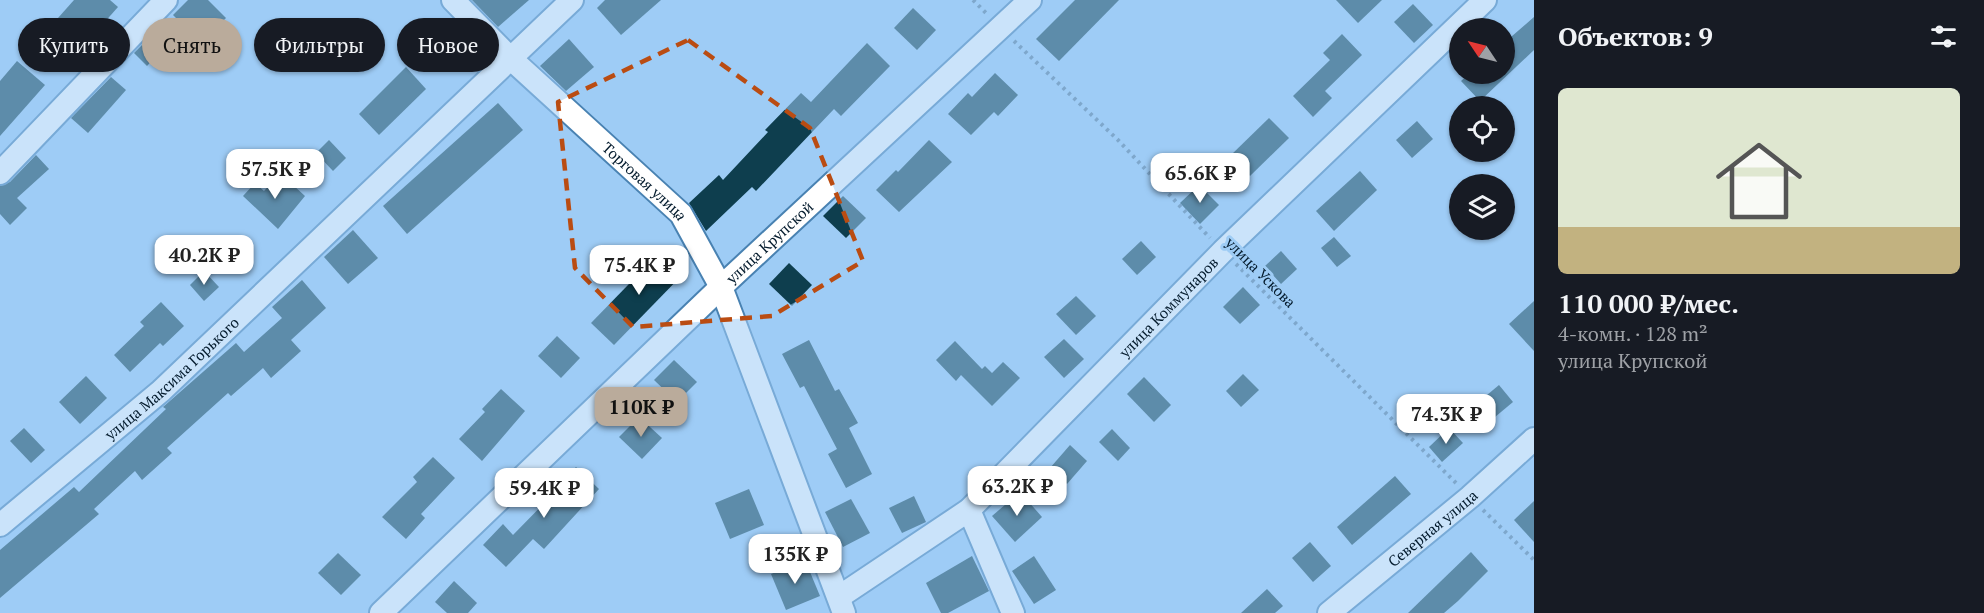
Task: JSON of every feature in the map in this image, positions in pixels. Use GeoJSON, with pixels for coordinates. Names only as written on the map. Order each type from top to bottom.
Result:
{"type":"FeatureCollection","features":[{"type":"Feature","properties":{"kind":"street"},"geometry":{"type":"LineString","coordinates":[[0,173],[166,0]]}},
{"type":"Feature","properties":{"kind":"street","name":"Торговая улица"},"geometry":{"type":"LineString","coordinates":[[453,0],[510,58],[681,214],[721,287],[841,605]]}},
{"type":"Feature","properties":{"kind":"street","name":"улица Максима Горького"},"geometry":{"type":"LineString","coordinates":[[0,525],[161,391],[572,0]]}},
{"type":"Feature","properties":{"kind":"street","name":"улица Крупской"},"geometry":{"type":"LineString","coordinates":[[381,613],[721,287],[1030,0]]}},
{"type":"Feature","properties":{"kind":"street","name":"улица Коммунаров"},"geometry":{"type":"LineString","coordinates":[[841,605],[969,510],[1223,251],[1485,0]]}},
{"type":"Feature","properties":{"kind":"street","name":"Северная улица"},"geometry":{"type":"LineString","coordinates":[[1329,613],[1470,497],[1534,439]]}},
{"type":"Feature","properties":{"kind":"street"},"geometry":{"type":"LineString","coordinates":[[969,510],[1013,613]]}},
{"type":"Feature","properties":{"kind":"path","name":"улица Ускова"},"geometry":{"type":"LineString","coordinates":[[973,0],[1118,140],[1223,251],[1534,560]]}},
{"type":"Feature","properties":{"kind":"highlighted area"},"geometry":{"type":"Polygon","coordinates":[[[688,40],[810,128],[863,261],[772,316],[633,327],[575,268],[558,102],[688,40]]]}},
{"type":"Feature","properties":{"kind":"building"},"geometry":{"type":"Polygon","coordinates":[[[74,0],[110,0],[118,7],[108,18],[58,18],[74,0]]]}},
{"type":"Feature","properties":{"kind":"building"},"geometry":{"type":"Polygon","coordinates":[[[188,0],[208,0],[226,18],[176,18],[173,15],[188,0]]]}},
{"type":"Feature","properties":{"kind":"building"},"geometry":{"type":"Polygon","coordinates":[[[472,0],[529,0],[499,26],[499,18],[489,18],[472,0]]]}},
{"type":"Feature","properties":{"kind":"building"},"geometry":{"type":"Polygon","coordinates":[[[605,0],[661,0],[621,35],[597,8],[605,0]]]}},
{"type":"Feature","properties":{"kind":"building"},"geometry":{"type":"Polygon","coordinates":[[[1075,0],[1119,0],[1059,61],[1036,39],[1075,0]]]}},
{"type":"Feature","properties":{"kind":"building"},"geometry":{"type":"Polygon","coordinates":[[[1336,0],[1382,0],[1358,23],[1336,0]]]}},
{"type":"Feature","properties":{"kind":"building"},"geometry":{"type":"Polygon","coordinates":[[[1413,4],[1433,25],[1414,43],[1394,22],[1413,4]]]}},
{"type":"Feature","properties":{"kind":"building"},"geometry":{"type":"Polygon","coordinates":[[[913,8],[936,30],[917,50],[894,28],[913,8]]]}},
{"type":"Feature","properties":{"kind":"building"},"geometry":{"type":"Polygon","coordinates":[[[1534,17],[1534,50],[1515,68],[1515,33],[1534,17]]]}},
{"type":"Feature","properties":{"kind":"building"},"geometry":{"type":"Polygon","coordinates":[[[1342,34],[1362,55],[1325,91],[1332,98],[1313,117],[1293,96],[1330,60],[1323,53],[1342,34]]]}},
{"type":"Feature","properties":{"kind":"building"},"geometry":{"type":"Polygon","coordinates":[[[569,39],[594,67],[566,91],[540,66],[569,39]]]}},
{"type":"Feature","properties":{"kind":"building"},"geometry":{"type":"Polygon","coordinates":[[[867,43],[890,66],[841,116],[834,109],[756,191],[752,187],[706,231],[689,203],[719,175],[723,180],[768,132],[765,130],[801,93],[811,102],[867,43]]]}},
{"type":"Feature","properties":{"kind":"building"},"geometry":{"type":"Polygon","coordinates":[[[142,45],[142,61],[134,53],[142,45]]]}},
{"type":"Feature","properties":{"kind":"building"},"geometry":{"type":"Polygon","coordinates":[[[17,61],[18,72],[30,72],[45,85],[0,136],[0,81],[17,61]]]}},
{"type":"Feature","properties":{"kind":"building"},"geometry":{"type":"Polygon","coordinates":[[[401,72],[411,72],[426,89],[379,135],[359,114],[401,72]]]}},
{"type":"Feature","properties":{"kind":"building"},"geometry":{"type":"Polygon","coordinates":[[[995,73],[1018,95],[998,116],[994,112],[971,135],[948,114],[968,93],[972,97],[995,73]]]}},
{"type":"Feature","properties":{"kind":"building"},"geometry":{"type":"Polygon","coordinates":[[[111,77],[126,90],[88,133],[71,118],[111,77]]]}},
{"type":"Feature","properties":{"kind":"building"},"geometry":{"type":"Polygon","coordinates":[[[1464,84],[1498,84],[1485,96],[1475,96],[1464,84]]]}},
{"type":"Feature","properties":{"kind":"building"},"geometry":{"type":"Polygon","coordinates":[[[498,103],[523,130],[407,234],[383,206],[498,103]]]}},
{"type":"Feature","properties":{"kind":"building"},"geometry":{"type":"Polygon","coordinates":[[[1269,118],[1289,138],[1250,176],[1230,156],[1269,118]]]}},
{"type":"Feature","properties":{"kind":"building"},"geometry":{"type":"Polygon","coordinates":[[[1417,121],[1433,139],[1412,158],[1396,140],[1417,121]]]}},
{"type":"Feature","properties":{"kind":"building"},"geometry":{"type":"Polygon","coordinates":[[[329,140],[346,158],[333,171],[316,153],[329,140]]]}},
{"type":"Feature","properties":{"kind":"building"},"geometry":{"type":"Polygon","coordinates":[[[929,140],[952,162],[899,212],[876,190],[896,170],[898,172],[929,140]]]}},
{"type":"Feature","properties":{"kind":"building"},"geometry":{"type":"Polygon","coordinates":[[[36,155],[49,169],[17,198],[27,208],[10,225],[0,214],[0,186],[10,182],[36,155]]]}},
{"type":"Feature","properties":{"kind":"building"},"geometry":{"type":"Polygon","coordinates":[[[1360,171],[1377,190],[1334,231],[1316,211],[1360,171]]]}},
{"type":"Feature","properties":{"kind":"building"},"geometry":{"type":"Polygon","coordinates":[[[280,173],[305,196],[278,229],[243,196],[255,183],[264,191],[280,173]]]}},
{"type":"Feature","properties":{"kind":"building"},"geometry":{"type":"Polygon","coordinates":[[[1199,185],[1219,205],[1200,224],[1180,203],[1199,185]]]}},
{"type":"Feature","properties":{"kind":"building"},"geometry":{"type":"Polygon","coordinates":[[[843,196],[866,218],[846,238],[823,216],[843,196]]]}},
{"type":"Feature","properties":{"kind":"building"},"geometry":{"type":"Polygon","coordinates":[[[353,230],[378,258],[348,284],[324,257],[353,230]]]}},
{"type":"Feature","properties":{"kind":"building"},"geometry":{"type":"Polygon","coordinates":[[[1334,237],[1351,256],[1337,267],[1321,248],[1334,237]]]}},
{"type":"Feature","properties":{"kind":"building"},"geometry":{"type":"Polygon","coordinates":[[[1141,241],[1156,257],[1137,275],[1122,259],[1141,241]]]}},
{"type":"Feature","properties":{"kind":"building"},"geometry":{"type":"Polygon","coordinates":[[[664,248],[687,270],[614,345],[591,323],[664,248]]]}},
{"type":"Feature","properties":{"kind":"building"},"geometry":{"type":"Polygon","coordinates":[[[1281,251],[1297,269],[1281,284],[1265,266],[1281,251]]]}},
{"type":"Feature","properties":{"kind":"building"},"geometry":{"type":"Polygon","coordinates":[[[789,263],[812,285],[792,306],[769,284],[789,263]]]}},
{"type":"Feature","properties":{"kind":"building"},"geometry":{"type":"Polygon","coordinates":[[[204,271],[219,287],[204,301],[190,285],[204,271]]]}},
{"type":"Feature","properties":{"kind":"building"},"geometry":{"type":"Polygon","coordinates":[[[302,280],[326,308],[291,340],[301,351],[271,378],[263,368],[231,396],[228,393],[167,448],[172,453],[142,480],[135,471],[94,509],[99,514],[0,598],[0,550],[74,487],[79,492],[166,409],[163,407],[236,343],[244,352],[282,318],[272,307],[302,280]]]}},
{"type":"Feature","properties":{"kind":"building"},"geometry":{"type":"Polygon","coordinates":[[[1243,287],[1260,305],[1240,324],[1223,307],[1243,287]]]}},
{"type":"Feature","properties":{"kind":"building"},"geometry":{"type":"Polygon","coordinates":[[[1076,296],[1096,316],[1076,335],[1056,314],[1076,296]]]}},
{"type":"Feature","properties":{"kind":"building"},"geometry":{"type":"Polygon","coordinates":[[[1534,301],[1534,351],[1509,324],[1534,301]]]}},
{"type":"Feature","properties":{"kind":"building"},"geometry":{"type":"Polygon","coordinates":[[[161,302],[184,326],[163,346],[160,343],[130,372],[114,355],[144,326],[140,322],[161,302]]]}},
{"type":"Feature","properties":{"kind":"building"},"geometry":{"type":"Polygon","coordinates":[[[557,336],[580,358],[561,378],[538,356],[557,336]]]}},
{"type":"Feature","properties":{"kind":"building"},"geometry":{"type":"Polygon","coordinates":[[[1064,339],[1084,359],[1064,378],[1044,357],[1064,339]]]}},
{"type":"Feature","properties":{"kind":"building"},"geometry":{"type":"Polygon","coordinates":[[[809,340],[835,391],[839,389],[858,423],[849,428],[872,474],[846,488],[828,454],[837,449],[804,386],[800,388],[782,354],[809,340]]]}},
{"type":"Feature","properties":{"kind":"building"},"geometry":{"type":"Polygon","coordinates":[[[955,341],[982,369],[985,366],[992,373],[1003,362],[1020,378],[992,406],[961,375],[956,381],[936,360],[955,341]]]}},
{"type":"Feature","properties":{"kind":"building"},"geometry":{"type":"Polygon","coordinates":[[[674,360],[697,382],[677,402],[654,380],[674,360]]]}},
{"type":"Feature","properties":{"kind":"building"},"geometry":{"type":"Polygon","coordinates":[[[1243,374],[1259,390],[1241,407],[1226,391],[1243,374]]]}},
{"type":"Feature","properties":{"kind":"building"},"geometry":{"type":"Polygon","coordinates":[[[86,376],[107,398],[80,424],[59,402],[86,376]]]}},
{"type":"Feature","properties":{"kind":"building"},"geometry":{"type":"Polygon","coordinates":[[[1144,377],[1171,405],[1154,422],[1127,394],[1144,377]]]}},
{"type":"Feature","properties":{"kind":"building"},"geometry":{"type":"Polygon","coordinates":[[[1499,385],[1513,402],[1495,417],[1481,400],[1499,385]]]}},
{"type":"Feature","properties":{"kind":"building"},"geometry":{"type":"Polygon","coordinates":[[[501,389],[525,411],[482,461],[459,439],[485,412],[482,409],[501,389]]]}},
{"type":"Feature","properties":{"kind":"building"},"geometry":{"type":"Polygon","coordinates":[[[639,417],[662,438],[642,459],[619,437],[639,417]]]}},
{"type":"Feature","properties":{"kind":"building"},"geometry":{"type":"Polygon","coordinates":[[[24,428],[45,450],[31,463],[10,441],[24,428]]]}},
{"type":"Feature","properties":{"kind":"building"},"geometry":{"type":"Polygon","coordinates":[[[1449,428],[1463,443],[1442,462],[1429,447],[1449,428]]]}},
{"type":"Feature","properties":{"kind":"building"},"geometry":{"type":"Polygon","coordinates":[[[1112,429],[1130,448],[1118,461],[1099,442],[1112,429]]]}},
{"type":"Feature","properties":{"kind":"building"},"geometry":{"type":"Polygon","coordinates":[[[1070,445],[1087,461],[1067,484],[1050,468],[1070,445]]]}},
{"type":"Feature","properties":{"kind":"building"},"geometry":{"type":"Polygon","coordinates":[[[433,457],[455,478],[421,514],[425,518],[406,539],[382,517],[417,482],[413,477],[433,457]]]}},
{"type":"Feature","properties":{"kind":"building"},"geometry":{"type":"Polygon","coordinates":[[[576,467],[599,489],[544,549],[533,539],[506,567],[483,545],[503,524],[513,535],[576,467]]]}},
{"type":"Feature","properties":{"kind":"building"},"geometry":{"type":"Polygon","coordinates":[[[1395,476],[1411,494],[1352,545],[1337,527],[1395,476]]]}},
{"type":"Feature","properties":{"kind":"building"},"geometry":{"type":"Polygon","coordinates":[[[749,489],[764,525],[730,539],[715,503],[749,489]]]}},
{"type":"Feature","properties":{"kind":"building"},"geometry":{"type":"Polygon","coordinates":[[[1020,492],[1042,517],[1015,542],[992,516],[1020,492]]]}},
{"type":"Feature","properties":{"kind":"building"},"geometry":{"type":"Polygon","coordinates":[[[914,496],[926,522],[902,533],[889,508],[914,496]]]}},
{"type":"Feature","properties":{"kind":"building"},"geometry":{"type":"Polygon","coordinates":[[[851,499],[870,533],[843,547],[825,512],[851,499]]]}},
{"type":"Feature","properties":{"kind":"building"},"geometry":{"type":"Polygon","coordinates":[[[1534,501],[1534,542],[1514,520],[1534,501]]]}},
{"type":"Feature","properties":{"kind":"building"},"geometry":{"type":"Polygon","coordinates":[[[1310,542],[1331,566],[1313,582],[1292,558],[1310,542]]]}},
{"type":"Feature","properties":{"kind":"building"},"geometry":{"type":"Polygon","coordinates":[[[1471,552],[1488,571],[1458,601],[1444,613],[1408,613],[1471,552]]]}},
{"type":"Feature","properties":{"kind":"building"},"geometry":{"type":"Polygon","coordinates":[[[338,553],[361,575],[341,595],[318,573],[338,553]]]}},
{"type":"Feature","properties":{"kind":"building"},"geometry":{"type":"Polygon","coordinates":[[[972,556],[989,591],[948,613],[941,613],[926,583],[972,556]]]}},
{"type":"Feature","properties":{"kind":"building"},"geometry":{"type":"Polygon","coordinates":[[[1034,556],[1056,590],[1034,604],[1012,571],[1034,556]]]}},
{"type":"Feature","properties":{"kind":"building"},"geometry":{"type":"Polygon","coordinates":[[[805,560],[820,596],[786,610],[771,574],[805,560]]]}},
{"type":"Feature","properties":{"kind":"building"},"geometry":{"type":"Polygon","coordinates":[[[454,581],[477,603],[468,613],[447,613],[435,602],[454,581]]]}},
{"type":"Feature","properties":{"kind":"building"},"geometry":{"type":"Polygon","coordinates":[[[1267,589],[1283,606],[1275,613],[1241,613],[1267,589]]]}}]}
